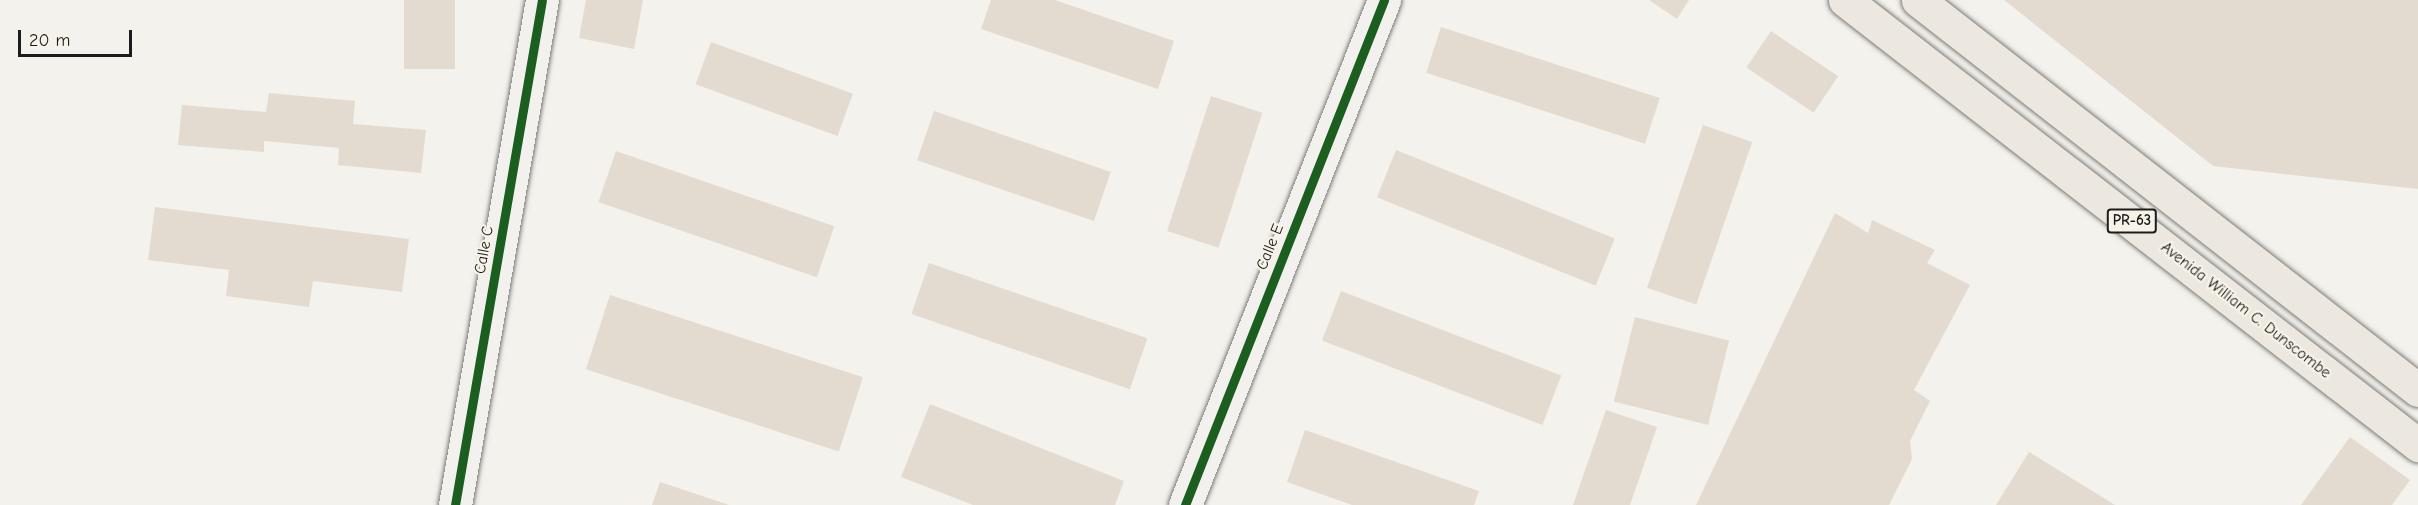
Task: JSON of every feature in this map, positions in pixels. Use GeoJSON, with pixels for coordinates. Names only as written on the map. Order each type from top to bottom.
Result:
{"type":"FeatureCollection","features":[{"type":"Feature","properties":{"kind":"main road","name":"Avenida William C. Dunscombe"},"geometry":{"type":"LineString","coordinates":[[1845,0],[2418,445]]}},
{"type":"Feature","properties":{"kind":"main road","name":"PR-63"},"geometry":{"type":"LineString","coordinates":[[1918,0],[2418,390]]}},
{"type":"Feature","properties":{"kind":"main road"},"geometry":{"type":"LineString","coordinates":[[2294,348],[2320,313]]}},
{"type":"Feature","properties":{"kind":"street","name":"Calle C"},"geometry":{"type":"LineString","coordinates":[[455,505],[542,0]]}},
{"type":"Feature","properties":{"kind":"street","name":"Calle E"},"geometry":{"type":"LineString","coordinates":[[1185,505],[1384,0]]}},
{"type":"Feature","properties":{"kind":"building"},"geometry":{"type":"Polygon","coordinates":[[[404,0],[455,0],[455,69],[404,69],[404,0]]]}},
{"type":"Feature","properties":{"kind":"building"},"geometry":{"type":"Polygon","coordinates":[[[586,0],[643,0],[634,49],[579,38],[586,0]]]}},
{"type":"Feature","properties":{"kind":"building"},"geometry":{"type":"Polygon","coordinates":[[[991,0],[1055,0],[1174,41],[1158,89],[981,29],[991,0]]]}},
{"type":"Feature","properties":{"kind":"building"},"geometry":{"type":"Polygon","coordinates":[[[1649,0],[1689,0],[1677,19],[1649,0]]]}},
{"type":"Feature","properties":{"kind":"building"},"geometry":{"type":"Polygon","coordinates":[[[2004,0],[2418,0],[2418,189],[2213,166],[2004,0]]]}},
{"type":"Feature","properties":{"kind":"building"},"geometry":{"type":"Polygon","coordinates":[[[1441,27],[1660,98],[1645,144],[1426,73],[1441,27]]]}},
{"type":"Feature","properties":{"kind":"building"},"geometry":{"type":"Polygon","coordinates":[[[1771,31],[1838,76],[1814,113],[1746,67],[1771,31]]]}},
{"type":"Feature","properties":{"kind":"building"},"geometry":{"type":"Polygon","coordinates":[[[711,42],[853,94],[838,136],[696,84],[711,42]]]}},
{"type":"Feature","properties":{"kind":"building"},"geometry":{"type":"Polygon","coordinates":[[[269,93],[355,101],[353,124],[426,130],[421,173],[338,165],[339,148],[264,141],[264,152],[178,145],[182,105],[266,112],[269,93]]]}},
{"type":"Feature","properties":{"kind":"building"},"geometry":{"type":"Polygon","coordinates":[[[1211,96],[1262,113],[1218,248],[1167,231],[1211,96]]]}},
{"type":"Feature","properties":{"kind":"building"},"geometry":{"type":"Polygon","coordinates":[[[934,111],[1111,172],[1094,221],[917,160],[934,111]]]}},
{"type":"Feature","properties":{"kind":"building"},"geometry":{"type":"Polygon","coordinates":[[[1703,125],[1752,142],[1696,305],[1647,288],[1703,125]]]}},
{"type":"Feature","properties":{"kind":"building"},"geometry":{"type":"Polygon","coordinates":[[[1396,150],[1615,238],[1596,286],[1377,197],[1396,150]]]}},
{"type":"Feature","properties":{"kind":"building"},"geometry":{"type":"Polygon","coordinates":[[[616,151],[834,226],[817,277],[598,202],[616,151]]]}},
{"type":"Feature","properties":{"kind":"building"},"geometry":{"type":"Polygon","coordinates":[[[155,207],[409,239],[402,292],[313,281],[309,307],[226,296],[229,270],[148,260],[155,207]]]}},
{"type":"Feature","properties":{"kind":"building"},"geometry":{"type":"Polygon","coordinates":[[[1835,213],[1868,233],[1872,220],[1935,250],[1927,263],[1970,285],[1914,390],[1930,401],[1910,441],[1912,459],[1889,505],[1696,505],[1835,213]]]}},
{"type":"Feature","properties":{"kind":"building"},"geometry":{"type":"Polygon","coordinates":[[[929,263],[1147,338],[1130,389],[911,314],[929,263]]]}},
{"type":"Feature","properties":{"kind":"building"},"geometry":{"type":"Polygon","coordinates":[[[1341,291],[1561,376],[1542,425],[1322,340],[1341,291]]]}},
{"type":"Feature","properties":{"kind":"building"},"geometry":{"type":"Polygon","coordinates":[[[610,295],[863,377],[839,451],[586,369],[610,295]]]}},
{"type":"Feature","properties":{"kind":"building"},"geometry":{"type":"Polygon","coordinates":[[[1635,317],[1729,340],[1708,425],[1614,401],[1635,317]]]}},
{"type":"Feature","properties":{"kind":"building"},"geometry":{"type":"Polygon","coordinates":[[[930,404],[1124,481],[1115,505],[973,505],[901,477],[930,404]]]}},
{"type":"Feature","properties":{"kind":"building"},"geometry":{"type":"Polygon","coordinates":[[[1606,410],[1657,427],[1630,505],[1573,505],[1606,410]]]}},
{"type":"Feature","properties":{"kind":"building"},"geometry":{"type":"Polygon","coordinates":[[[1305,430],[1479,491],[1474,505],[1352,505],[1287,482],[1305,430]]]}},
{"type":"Feature","properties":{"kind":"building"},"geometry":{"type":"Polygon","coordinates":[[[2350,437],[2410,480],[2392,505],[2301,505],[2350,437]]]}},
{"type":"Feature","properties":{"kind":"building"},"geometry":{"type":"Polygon","coordinates":[[[2029,452],[2115,505],[1996,505],[2029,452]]]}},
{"type":"Feature","properties":{"kind":"building"},"geometry":{"type":"Polygon","coordinates":[[[660,482],[729,505],[652,505],[660,482]]]}},
{"type":"Feature","properties":{"kind":"cycle path"},"geometry":{"type":"LineString","coordinates":[[455,505],[542,0]]}},
{"type":"Feature","properties":{"kind":"cycle path"},"geometry":{"type":"LineString","coordinates":[[1185,505],[1384,0]]}}]}
